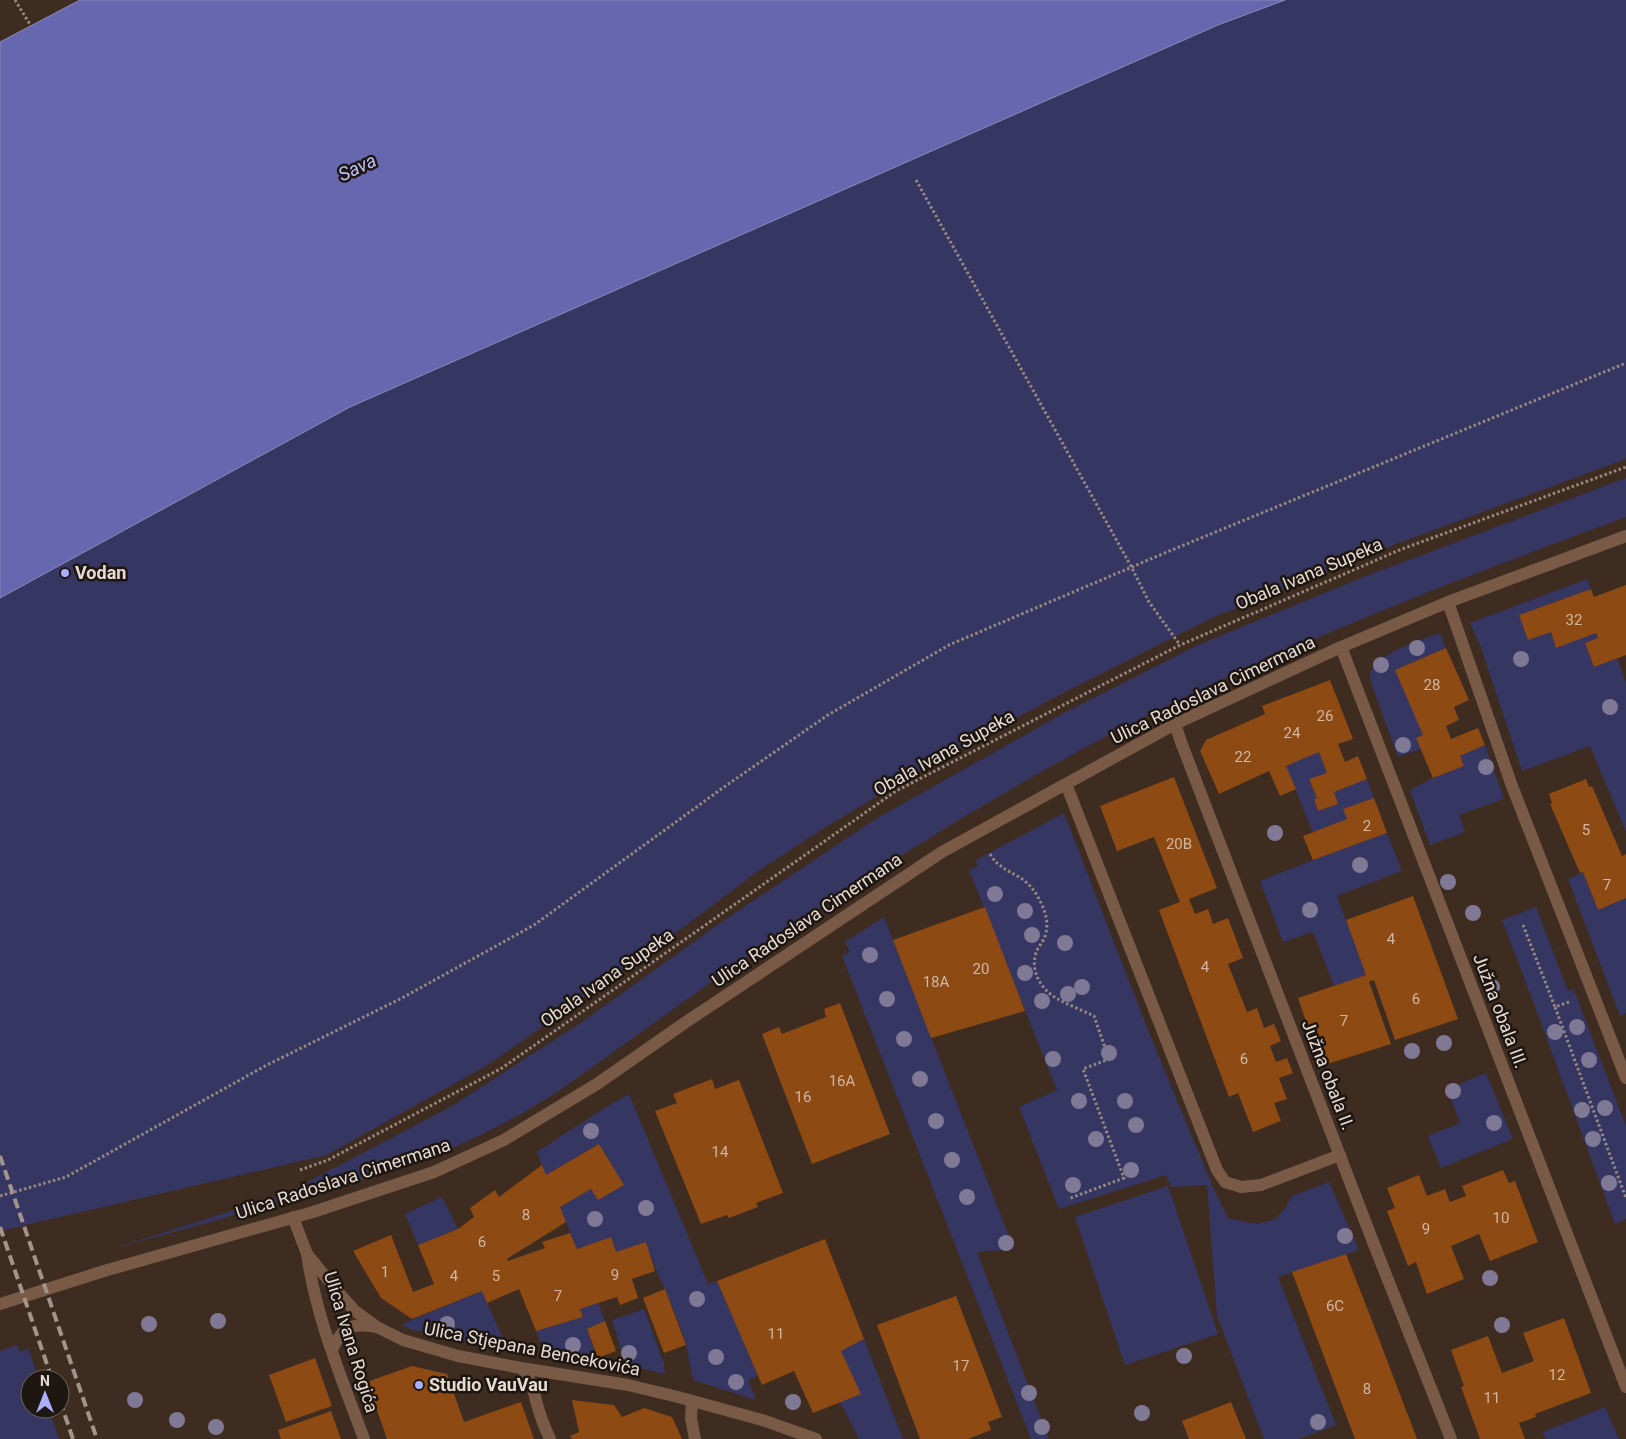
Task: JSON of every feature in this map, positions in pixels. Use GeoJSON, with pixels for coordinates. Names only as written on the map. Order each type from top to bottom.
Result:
{"type":"FeatureCollection","features":[{"type":"Feature","properties":{"kind":"street","name":"Ulica Radoslava Cimermana"},"geometry":{"type":"LineString","coordinates":[[0,1304],[113,1268],[293,1217],[434,1172],[504,1140],[597,1084],[686,1022],[942,852],[1175,724],[1341,647],[1448,602],[1626,536]]}},
{"type":"Feature","properties":{"kind":"street"},"geometry":{"type":"LineString","coordinates":[[1448,602],[1512,786],[1626,1078]]}},
{"type":"Feature","properties":{"kind":"street","name":"Južna obala III."},"geometry":{"type":"LineString","coordinates":[[1341,647],[1625,1384]]}},
{"type":"Feature","properties":{"kind":"street","name":"Južna obala II."},"geometry":{"type":"LineString","coordinates":[[1175,724],[1451,1439]]}},
{"type":"Feature","properties":{"kind":"street"},"geometry":{"type":"LineString","coordinates":[[1066,784],[1218,1170],[1225,1182],[1241,1187],[1261,1185],[1340,1155]]}},
{"type":"Feature","properties":{"kind":"street","name":"Ulica Stjepana Bencekovića"},"geometry":{"type":"LineString","coordinates":[[293,1217],[307,1254],[355,1311],[377,1327],[403,1340],[458,1356],[628,1385],[762,1420],[816,1439]]}},
{"type":"Feature","properties":{"kind":"street","name":"Ulica Ivana Rogića"},"geometry":{"type":"LineString","coordinates":[[307,1254],[314,1291],[332,1350],[364,1439]]}},
{"type":"Feature","properties":{"kind":"street"},"geometry":{"type":"LineString","coordinates":[[332,1350],[343,1331],[352,1326],[362,1324],[377,1327]]}},
{"type":"Feature","properties":{"kind":"street"},"geometry":{"type":"LineString","coordinates":[[521,1368],[532,1382],[539,1411],[550,1439]]}},
{"type":"Feature","properties":{"kind":"street"},"geometry":{"type":"LineString","coordinates":[[692,1401],[690,1418],[695,1439]]}},
{"type":"Feature","properties":{"kind":"path"},"geometry":{"type":"LineString","coordinates":[[14,0],[31,26]]}},
{"type":"Feature","properties":{"kind":"path"},"geometry":{"type":"LineString","coordinates":[[916,180],[1132,568],[1149,602],[1180,645]]}},
{"type":"Feature","properties":{"kind":"path"},"geometry":{"type":"LineString","coordinates":[[0,1196],[66,1177],[265,1066],[402,998],[534,925],[828,715],[949,645],[1626,363]]}},
{"type":"Feature","properties":{"kind":"path","name":"Obala Ivana Supeka"},"geometry":{"type":"LineString","coordinates":[[300,1170],[328,1160],[502,1068],[896,791],[1180,645],[1402,549],[1626,467]]}},
{"type":"Feature","properties":{"kind":"path"},"geometry":{"type":"LineString","coordinates":[[987,849],[1001,868],[1028,884],[1035,892],[1046,915],[1045,936],[1036,952],[1034,962],[1034,970],[1038,978],[1044,987],[1055,997],[1094,1016],[1109,1059],[1083,1069],[1124,1178],[1068,1199]]}},
{"type":"Feature","properties":{"kind":"path"},"geometry":{"type":"LineString","coordinates":[[1523,925],[1626,1198]]}},
{"type":"Feature","properties":{"kind":"path"},"geometry":{"type":"LineString","coordinates":[[1555,1007],[1593,994]]}},
{"type":"Feature","properties":{"kind":"shaded area"},"geometry":{"type":"Polygon","coordinates":[[[1285,0],[1626,0],[1626,459],[1391,546],[1214,617],[1046,702],[922,769],[826,827],[758,871],[695,919],[491,1063],[327,1155],[0,1231],[0,598],[350,407],[1218,25],[1285,0]]]}},
{"type":"Feature","properties":{"kind":"shaded area"},"geometry":{"type":"Polygon","coordinates":[[[1626,478],[1626,517],[1396,605],[1321,636],[1172,704],[1027,780],[955,822],[850,888],[747,957],[559,1090],[521,1114],[494,1128],[436,1155],[381,1174],[112,1249],[285,1194],[452,1106],[582,1022],[723,921],[874,820],[1062,714],[1198,645],[1361,578],[1626,478]]]}},
{"type":"Feature","properties":{"kind":"shaded area"},"geometry":{"type":"Polygon","coordinates":[[[1587,579],[1591,589],[1520,615],[1528,640],[1551,632],[1556,647],[1596,633],[1598,638],[1585,643],[1594,667],[1617,658],[1626,683],[1626,832],[1590,746],[1522,771],[1480,645],[1470,623],[1587,579]]]}},
{"type":"Feature","properties":{"kind":"shaded area"},"geometry":{"type":"Polygon","coordinates":[[[1440,633],[1446,648],[1396,670],[1423,735],[1421,749],[1398,757],[1371,683],[1370,675],[1379,661],[1399,649],[1440,633]]]}},
{"type":"Feature","properties":{"kind":"shaded area"},"geometry":{"type":"Polygon","coordinates":[[[1485,745],[1504,799],[1459,815],[1465,832],[1430,845],[1410,790],[1433,778],[1464,766],[1460,756],[1485,745]]]}},
{"type":"Feature","properties":{"kind":"shaded area"},"geometry":{"type":"Polygon","coordinates":[[[1319,752],[1327,773],[1309,780],[1317,798],[1314,800],[1318,811],[1338,804],[1334,792],[1367,779],[1374,798],[1344,809],[1347,819],[1313,833],[1286,766],[1319,752]]]}},
{"type":"Feature","properties":{"kind":"shaded area"},"geometry":{"type":"Polygon","coordinates":[[[1064,813],[1150,1035],[1213,1187],[1228,1218],[1256,1224],[1276,1219],[1292,1196],[1329,1182],[1359,1250],[1278,1277],[1336,1425],[1299,1439],[1264,1439],[1217,1316],[1207,1185],[1171,1187],[1166,1175],[1059,1209],[1019,1107],[1057,1090],[969,870],[978,866],[976,860],[1064,813]]]}},
{"type":"Feature","properties":{"kind":"shaded area"},"geometry":{"type":"Polygon","coordinates":[[[1387,833],[1402,871],[1337,896],[1366,975],[1334,986],[1313,932],[1283,942],[1260,881],[1387,833]]]}},
{"type":"Feature","properties":{"kind":"shaded area"},"geometry":{"type":"Polygon","coordinates":[[[1583,872],[1598,910],[1626,898],[1626,1013],[1620,1016],[1568,879],[1583,872]]]}},
{"type":"Feature","properties":{"kind":"shaded area"},"geometry":{"type":"Polygon","coordinates":[[[1536,907],[1568,991],[1574,989],[1626,1126],[1626,1219],[1615,1224],[1502,920],[1536,907]]]}},
{"type":"Feature","properties":{"kind":"shaded area"},"geometry":{"type":"Polygon","coordinates":[[[884,917],[1014,1249],[977,1252],[1049,1439],[1031,1439],[842,956],[850,952],[845,942],[884,917]]]}},
{"type":"Feature","properties":{"kind":"shaded area"},"geometry":{"type":"Polygon","coordinates":[[[1486,1073],[1513,1139],[1441,1168],[1428,1136],[1460,1123],[1447,1089],[1486,1073]]]}},
{"type":"Feature","properties":{"kind":"shaded area"},"geometry":{"type":"Polygon","coordinates":[[[629,1094],[708,1284],[717,1281],[758,1376],[748,1380],[756,1400],[693,1380],[682,1332],[646,1243],[616,1252],[611,1237],[577,1249],[560,1207],[591,1189],[598,1200],[624,1185],[599,1144],[546,1175],[537,1152],[629,1094]]]}},
{"type":"Feature","properties":{"kind":"shaded area"},"geometry":{"type":"Polygon","coordinates":[[[1168,1186],[1218,1334],[1125,1365],[1075,1217],[1168,1186]]]}},
{"type":"Feature","properties":{"kind":"shaded area"},"geometry":{"type":"Polygon","coordinates":[[[442,1197],[458,1229],[418,1245],[405,1214],[442,1197]]]}},
{"type":"Feature","properties":{"kind":"shaded area"},"geometry":{"type":"Polygon","coordinates":[[[482,1291],[508,1350],[410,1329],[402,1324],[482,1291]]]}},
{"type":"Feature","properties":{"kind":"shaded area"},"geometry":{"type":"Polygon","coordinates":[[[598,1303],[605,1321],[587,1329],[598,1361],[546,1355],[536,1331],[583,1317],[580,1309],[598,1303]]]}},
{"type":"Feature","properties":{"kind":"shaded area"},"geometry":{"type":"Polygon","coordinates":[[[644,1309],[664,1364],[665,1374],[626,1365],[612,1320],[644,1309]]]}},
{"type":"Feature","properties":{"kind":"shaded area"},"geometry":{"type":"Polygon","coordinates":[[[864,1339],[903,1439],[859,1439],[840,1402],[860,1394],[841,1351],[864,1339]]]}},
{"type":"Feature","properties":{"kind":"shaded area"},"geometry":{"type":"Polygon","coordinates":[[[17,1345],[20,1352],[28,1348],[35,1369],[20,1369],[20,1419],[52,1419],[59,1439],[0,1439],[0,1351],[17,1345]]]}},
{"type":"Feature","properties":{"kind":"shaded area"},"geometry":{"type":"Polygon","coordinates":[[[1605,1407],[1619,1439],[1546,1439],[1543,1432],[1605,1407]]]}},
{"type":"Feature","properties":{"kind":"water","name":"Sava"},"geometry":{"type":"Polygon","coordinates":[[[80,0],[1285,0],[1218,25],[350,407],[0,598],[0,42],[80,0]]]}},
{"type":"Feature","properties":{"kind":"building"},"geometry":{"type":"Polygon","coordinates":[[[1626,585],[1626,655],[1594,667],[1585,643],[1598,638],[1596,633],[1556,648],[1551,632],[1528,640],[1519,615],[1591,589],[1594,597],[1626,585]]]}},
{"type":"Feature","properties":{"kind":"building"},"geometry":{"type":"Polygon","coordinates":[[[1446,648],[1469,700],[1454,707],[1459,720],[1446,726],[1451,739],[1478,728],[1485,745],[1460,756],[1464,766],[1433,778],[1416,738],[1423,735],[1395,670],[1446,648]]]}},
{"type":"Feature","properties":{"kind":"building"},"geometry":{"type":"Polygon","coordinates":[[[1330,680],[1353,739],[1338,744],[1345,762],[1358,756],[1367,779],[1334,792],[1338,804],[1318,811],[1314,799],[1317,798],[1309,779],[1327,773],[1319,752],[1286,766],[1296,789],[1280,796],[1269,771],[1219,794],[1200,751],[1206,740],[1265,714],[1262,706],[1330,680]]]}},
{"type":"Feature","properties":{"kind":"building"},"geometry":{"type":"Polygon","coordinates":[[[1174,777],[1217,888],[1189,899],[1195,914],[1208,909],[1213,924],[1228,918],[1243,958],[1228,964],[1247,1012],[1257,1008],[1264,1028],[1274,1024],[1281,1041],[1270,1046],[1276,1062],[1287,1058],[1293,1073],[1279,1078],[1287,1099],[1274,1103],[1281,1121],[1253,1132],[1238,1093],[1229,1097],[1159,910],[1180,902],[1154,837],[1117,851],[1100,806],[1174,777]]]}},
{"type":"Feature","properties":{"kind":"building"},"geometry":{"type":"Polygon","coordinates":[[[1586,779],[1589,787],[1592,786],[1622,856],[1626,854],[1626,898],[1598,910],[1583,872],[1580,873],[1550,804],[1552,803],[1549,794],[1586,779]]]}},
{"type":"Feature","properties":{"kind":"building"},"geometry":{"type":"Polygon","coordinates":[[[1374,798],[1387,833],[1313,860],[1303,836],[1347,819],[1343,809],[1374,798]]]}},
{"type":"Feature","properties":{"kind":"building"},"geometry":{"type":"Polygon","coordinates":[[[1413,896],[1458,1019],[1395,1040],[1374,980],[1369,982],[1391,1044],[1321,1066],[1298,998],[1366,975],[1346,920],[1413,896]]]}},
{"type":"Feature","properties":{"kind":"building"},"geometry":{"type":"Polygon","coordinates":[[[985,907],[1025,1011],[931,1038],[893,940],[985,907]]]}},
{"type":"Feature","properties":{"kind":"building"},"geometry":{"type":"Polygon","coordinates":[[[840,1003],[890,1134],[812,1164],[762,1034],[779,1027],[782,1034],[826,1017],[824,1009],[840,1003]]]}},
{"type":"Feature","properties":{"kind":"building"},"geometry":{"type":"Polygon","coordinates":[[[712,1079],[715,1089],[739,1080],[783,1193],[756,1203],[758,1207],[729,1218],[727,1215],[701,1224],[655,1111],[677,1103],[673,1094],[712,1079]]]}},
{"type":"Feature","properties":{"kind":"building"},"geometry":{"type":"Polygon","coordinates":[[[599,1144],[624,1185],[598,1200],[591,1189],[560,1207],[566,1222],[507,1259],[508,1261],[545,1248],[542,1242],[570,1233],[577,1249],[611,1237],[616,1252],[646,1242],[655,1271],[632,1279],[638,1298],[620,1305],[617,1297],[598,1303],[580,1309],[583,1317],[536,1331],[519,1289],[487,1303],[482,1291],[412,1319],[381,1298],[353,1251],[391,1235],[413,1292],[434,1284],[418,1245],[458,1229],[474,1217],[470,1208],[495,1190],[499,1197],[542,1165],[546,1175],[599,1144]]]}},
{"type":"Feature","properties":{"kind":"building"},"geometry":{"type":"Polygon","coordinates":[[[1503,1170],[1509,1183],[1515,1181],[1538,1242],[1490,1261],[1479,1234],[1451,1246],[1464,1279],[1427,1294],[1416,1262],[1408,1266],[1387,1211],[1395,1208],[1387,1188],[1419,1175],[1427,1196],[1445,1189],[1450,1202],[1466,1196],[1462,1186],[1503,1170]]]}},
{"type":"Feature","properties":{"kind":"building"},"geometry":{"type":"Polygon","coordinates":[[[825,1239],[864,1339],[841,1351],[861,1394],[813,1413],[794,1371],[762,1385],[717,1281],[825,1239]]]}},
{"type":"Feature","properties":{"kind":"building"},"geometry":{"type":"Polygon","coordinates":[[[1346,1254],[1417,1439],[1355,1439],[1292,1272],[1346,1254]]]}},
{"type":"Feature","properties":{"kind":"building"},"geometry":{"type":"Polygon","coordinates":[[[665,1289],[686,1345],[664,1353],[643,1298],[665,1289]]]}},
{"type":"Feature","properties":{"kind":"building"},"geometry":{"type":"Polygon","coordinates":[[[956,1296],[1002,1417],[988,1422],[991,1430],[968,1439],[920,1439],[877,1325],[956,1296]]]}},
{"type":"Feature","properties":{"kind":"building"},"geometry":{"type":"Polygon","coordinates":[[[1564,1318],[1591,1393],[1535,1414],[1536,1417],[1519,1423],[1525,1439],[1480,1439],[1461,1387],[1464,1386],[1451,1350],[1488,1336],[1502,1373],[1534,1361],[1523,1333],[1564,1318]]]}},
{"type":"Feature","properties":{"kind":"building"},"geometry":{"type":"Polygon","coordinates":[[[605,1321],[616,1351],[598,1358],[587,1329],[605,1321]]]}},
{"type":"Feature","properties":{"kind":"building"},"geometry":{"type":"Polygon","coordinates":[[[315,1358],[332,1406],[286,1422],[269,1375],[315,1358]]]}},
{"type":"Feature","properties":{"kind":"building"},"geometry":{"type":"Polygon","coordinates":[[[412,1366],[447,1374],[464,1422],[521,1402],[534,1439],[387,1439],[367,1382],[412,1366]]]}},
{"type":"Feature","properties":{"kind":"building"},"geometry":{"type":"Polygon","coordinates":[[[572,1400],[614,1405],[622,1417],[644,1408],[672,1417],[682,1439],[572,1439],[570,1436],[579,1432],[572,1400]]]}},
{"type":"Feature","properties":{"kind":"building"},"geometry":{"type":"Polygon","coordinates":[[[1231,1402],[1246,1439],[1189,1439],[1182,1421],[1231,1402]]]}},
{"type":"Feature","properties":{"kind":"building"},"geometry":{"type":"Polygon","coordinates":[[[331,1411],[341,1439],[281,1439],[278,1430],[331,1411]]]}},
{"type":"Feature","properties":{"kind":"railway"},"geometry":{"type":"LineString","coordinates":[[0,1156],[97,1439]]}},
{"type":"Feature","properties":{"kind":"railway"},"geometry":{"type":"LineString","coordinates":[[0,1227],[49,1369]]}},
{"type":"Feature","properties":{"kind":"railway"},"geometry":{"type":"LineString","coordinates":[[66,1419],[73,1439]]}},
{"type":"Feature","properties":{"kind":"place","name":"Vodan"},"geometry":{"type":"Point","coordinates":[65,573]}},
{"type":"Feature","properties":{"kind":"place","name":"Studio VauVau"},"geometry":{"type":"Point","coordinates":[419,1385]}}]}
